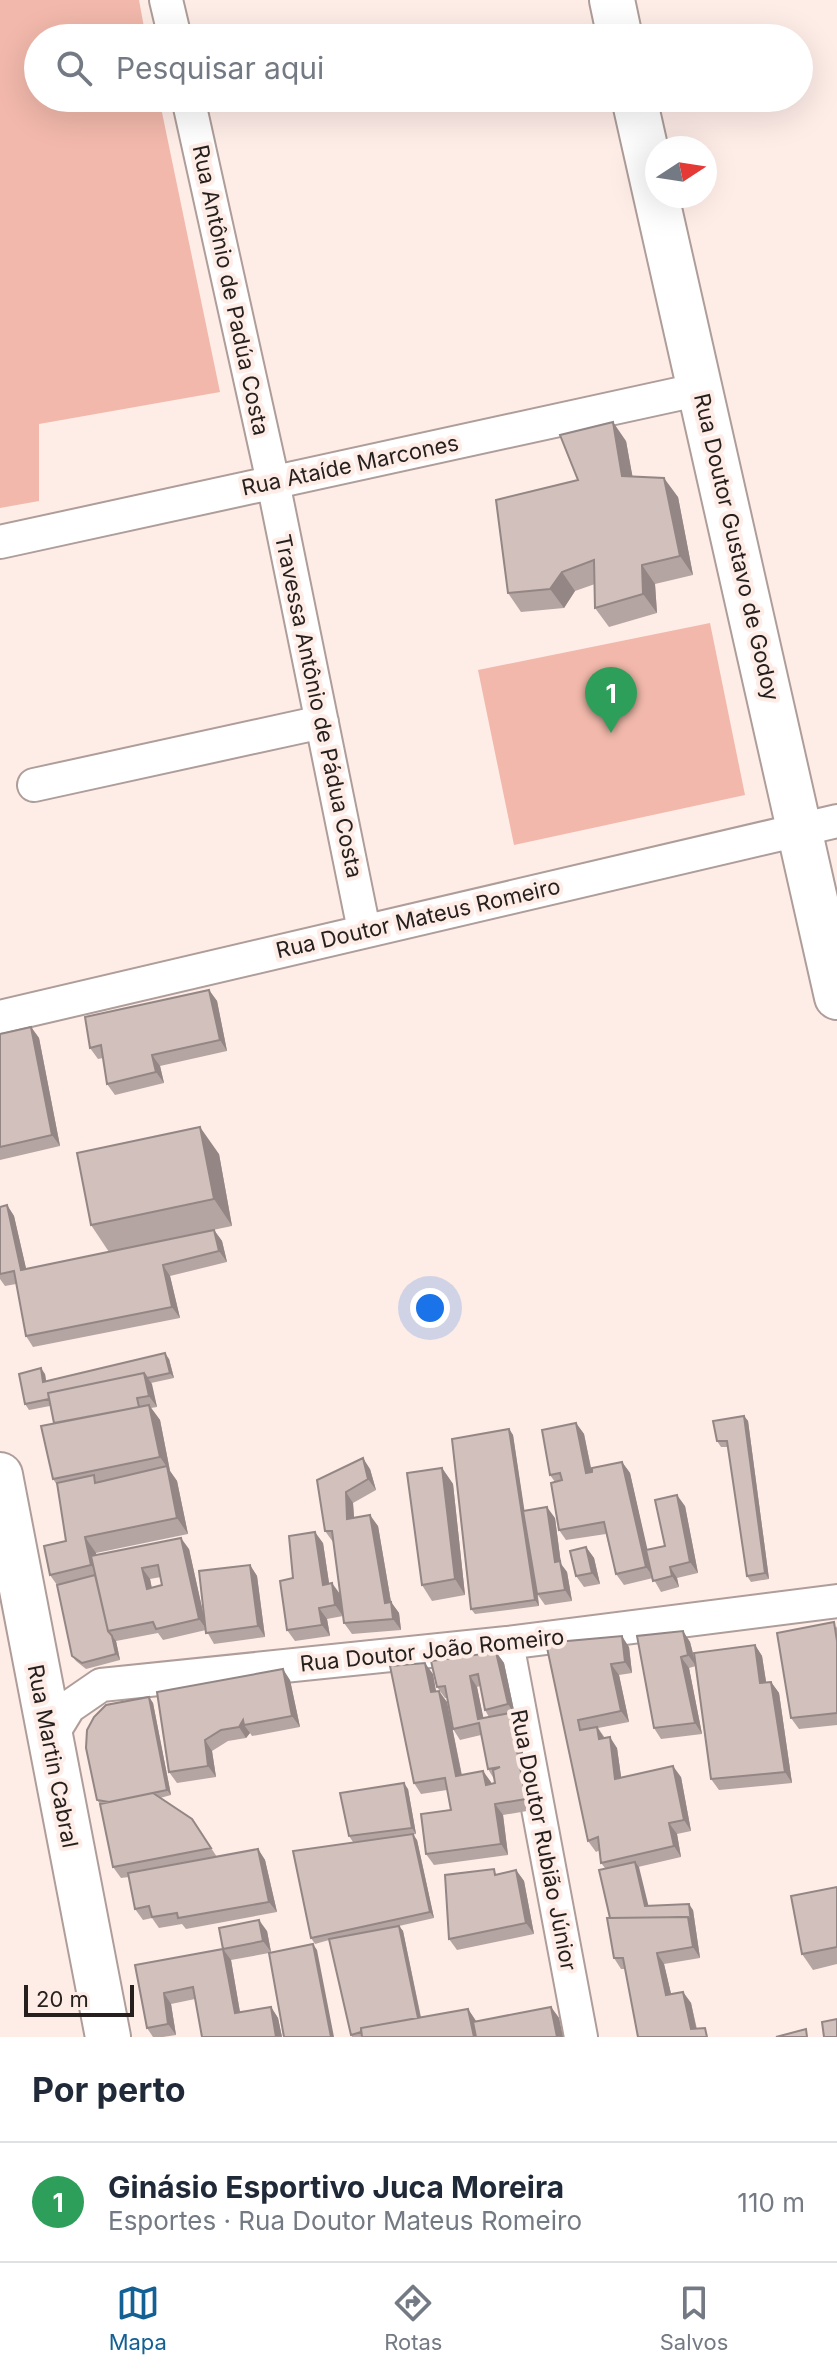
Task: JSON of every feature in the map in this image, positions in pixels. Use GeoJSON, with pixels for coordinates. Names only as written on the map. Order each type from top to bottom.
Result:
{"type":"FeatureCollection","features":[{"type":"Feature","properties":{"kind":"main road"},"geometry":{"type":"LineString","coordinates":[[612,0],[617,24]]}},
{"type":"Feature","properties":{"kind":"main road","name":"Rua Doutor Gustavo de Godoy"},"geometry":{"type":"LineString","coordinates":[[637,112],[701,389],[819,826],[837,997]]}},
{"type":"Feature","properties":{"kind":"main road","name":"Rua Martin Cabral"},"geometry":{"type":"LineString","coordinates":[[0,1475],[108,2037]]}},
{"type":"Feature","properties":{"kind":"street"},"geometry":{"type":"LineString","coordinates":[[166,0],[172,24]]}},
{"type":"Feature","properties":{"kind":"street","name":"Rua Antônio de Padúa Costa"},"geometry":{"type":"LineString","coordinates":[[191,112],[273,482]]}},
{"type":"Feature","properties":{"kind":"street","name":"Rua Ataíde Marcones"},"geometry":{"type":"LineString","coordinates":[[0,542],[701,389]]}},
{"type":"Feature","properties":{"kind":"street","name":"Travessa Antônio de Pádua Costa"},"geometry":{"type":"LineString","coordinates":[[273,482],[364,930]]}},
{"type":"Feature","properties":{"kind":"street"},"geometry":{"type":"LineString","coordinates":[[34,785],[322,722]]}},
{"type":"Feature","properties":{"kind":"street","name":"Rua Doutor Mateus Romeiro"},"geometry":{"type":"LineString","coordinates":[[0,1017],[819,826]]}},
{"type":"Feature","properties":{"kind":"street","name":"Rua Doutor João Romeiro"},"geometry":{"type":"LineString","coordinates":[[50,1738],[69,1707],[101,1685],[507,1643],[837,1601]]}},
{"type":"Feature","properties":{"kind":"street","name":"Rua Doutor Rubião Júnior"},"geometry":{"type":"LineString","coordinates":[[507,1643],[581,2037]]}},
{"type":"Feature","properties":{"kind":"shaded area"},"geometry":{"type":"Polygon","coordinates":[[[0,0],[139,0],[143,24],[24,24],[24,112],[162,112],[220,392],[39,424],[39,501],[0,508],[0,0]]]}},
{"type":"Feature","properties":{"kind":"shaded area"},"geometry":{"type":"Polygon","coordinates":[[[710,623],[745,795],[514,845],[478,670],[710,623]]]}},
{"type":"Feature","properties":{"kind":"building"},"geometry":{"type":"Polygon","coordinates":[[[613,422],[622,476],[664,478],[680,556],[642,565],[643,594],[595,608],[594,560],[562,572],[550,589],[508,593],[496,500],[578,480],[560,435],[613,422]]]}},
{"type":"Feature","properties":{"kind":"building"},"geometry":{"type":"Polygon","coordinates":[[[209,990],[220,1040],[152,1055],[156,1072],[107,1084],[101,1045],[90,1048],[85,1017],[209,990]]]}},
{"type":"Feature","properties":{"kind":"building"},"geometry":{"type":"Polygon","coordinates":[[[31,1027],[52,1135],[0,1147],[0,1034],[31,1027]]]}},
{"type":"Feature","properties":{"kind":"building"},"geometry":{"type":"Polygon","coordinates":[[[200,1127],[214,1199],[91,1225],[77,1153],[200,1127]]]}},
{"type":"Feature","properties":{"kind":"building"},"geometry":{"type":"Polygon","coordinates":[[[7,1205],[21,1270],[214,1230],[219,1251],[163,1265],[172,1307],[26,1336],[14,1271],[0,1274],[0,1207],[7,1205]]]}},
{"type":"Feature","properties":{"kind":"building"},"geometry":{"type":"Polygon","coordinates":[[[165,1353],[170,1373],[147,1378],[144,1373],[48,1393],[49,1399],[25,1404],[19,1374],[41,1368],[43,1382],[165,1353]]]}},
{"type":"Feature","properties":{"kind":"building"},"geometry":{"type":"Polygon","coordinates":[[[144,1373],[149,1396],[137,1398],[139,1407],[54,1423],[48,1393],[144,1373]]]}},
{"type":"Feature","properties":{"kind":"building"},"geometry":{"type":"Polygon","coordinates":[[[149,1405],[160,1457],[53,1479],[41,1426],[149,1405]]]}},
{"type":"Feature","properties":{"kind":"building"},"geometry":{"type":"Polygon","coordinates":[[[744,1416],[765,1573],[747,1576],[727,1441],[717,1441],[713,1421],[744,1416]]]}},
{"type":"Feature","properties":{"kind":"building"},"geometry":{"type":"Polygon","coordinates":[[[576,1423],[586,1473],[592,1472],[592,1468],[622,1462],[646,1567],[616,1574],[604,1522],[559,1530],[551,1483],[562,1480],[560,1473],[550,1475],[542,1430],[576,1423]]]}},
{"type":"Feature","properties":{"kind":"building"},"geometry":{"type":"Polygon","coordinates":[[[509,1429],[535,1600],[471,1609],[452,1439],[509,1429]]]}},
{"type":"Feature","properties":{"kind":"building"},"geometry":{"type":"Polygon","coordinates":[[[363,1458],[368,1479],[346,1492],[347,1519],[370,1515],[385,1603],[391,1602],[393,1619],[344,1623],[332,1531],[325,1531],[317,1480],[363,1458]]]}},
{"type":"Feature","properties":{"kind":"building"},"geometry":{"type":"Polygon","coordinates":[[[167,1466],[177,1518],[85,1537],[91,1565],[50,1575],[44,1546],[66,1541],[57,1483],[94,1475],[95,1483],[167,1466]]]}},
{"type":"Feature","properties":{"kind":"building"},"geometry":{"type":"Polygon","coordinates":[[[442,1468],[455,1579],[422,1585],[407,1473],[442,1468]]]}},
{"type":"Feature","properties":{"kind":"building"},"geometry":{"type":"Polygon","coordinates":[[[677,1495],[690,1562],[670,1567],[672,1576],[653,1581],[646,1550],[665,1546],[655,1500],[677,1495]]]}},
{"type":"Feature","properties":{"kind":"building"},"geometry":{"type":"Polygon","coordinates":[[[547,1507],[555,1562],[560,1561],[565,1590],[537,1594],[523,1511],[547,1507]]]}},
{"type":"Feature","properties":{"kind":"building"},"geometry":{"type":"Polygon","coordinates":[[[315,1532],[323,1585],[332,1583],[335,1605],[319,1608],[322,1625],[287,1630],[280,1581],[293,1578],[289,1536],[315,1532]]]}},
{"type":"Feature","properties":{"kind":"building"},"geometry":{"type":"Polygon","coordinates":[[[181,1538],[199,1619],[156,1629],[153,1622],[108,1631],[91,1556],[181,1538]],[[158,1565],[142,1568],[147,1589],[162,1585],[158,1565]]]}},
{"type":"Feature","properties":{"kind":"building"},"geometry":{"type":"Polygon","coordinates":[[[586,1547],[592,1573],[576,1576],[570,1551],[586,1547]]]}},
{"type":"Feature","properties":{"kind":"building"},"geometry":{"type":"Polygon","coordinates":[[[250,1565],[258,1626],[206,1633],[199,1571],[250,1565]]]}},
{"type":"Feature","properties":{"kind":"building"},"geometry":{"type":"Polygon","coordinates":[[[95,1575],[116,1654],[82,1663],[72,1656],[57,1585],[95,1575]]]}},
{"type":"Feature","properties":{"kind":"building"},"geometry":{"type":"Polygon","coordinates":[[[834,1622],[837,1713],[791,1718],[777,1633],[834,1622]]]}},
{"type":"Feature","properties":{"kind":"building"},"geometry":{"type":"Polygon","coordinates":[[[683,1631],[688,1655],[681,1657],[695,1723],[654,1728],[637,1636],[683,1631]]]}},
{"type":"Feature","properties":{"kind":"building"},"geometry":{"type":"Polygon","coordinates":[[[622,1636],[625,1662],[611,1664],[621,1711],[578,1720],[580,1730],[597,1727],[599,1739],[610,1737],[615,1779],[673,1766],[684,1820],[669,1823],[674,1846],[601,1863],[598,1837],[588,1841],[546,1643],[622,1636]]]}},
{"type":"Feature","properties":{"kind":"building"},"geometry":{"type":"Polygon","coordinates":[[[755,1645],[760,1683],[771,1682],[785,1772],[711,1779],[694,1653],[755,1645]]]}},
{"type":"Feature","properties":{"kind":"building"},"geometry":{"type":"Polygon","coordinates":[[[496,1652],[508,1704],[485,1710],[478,1674],[470,1676],[478,1719],[510,1713],[526,1799],[495,1804],[501,1844],[426,1854],[421,1814],[451,1810],[445,1778],[414,1783],[390,1666],[425,1663],[431,1692],[439,1691],[456,1776],[483,1771],[486,1785],[495,1783],[493,1770],[500,1767],[488,1769],[479,1723],[453,1729],[445,1686],[437,1687],[431,1661],[496,1652]]]}},
{"type":"Feature","properties":{"kind":"building"},"geometry":{"type":"Polygon","coordinates":[[[283,1669],[292,1716],[244,1725],[243,1720],[239,1727],[221,1730],[205,1740],[208,1766],[169,1772],[157,1692],[283,1669]]]}},
{"type":"Feature","properties":{"kind":"building"},"geometry":{"type":"Polygon","coordinates":[[[149,1697],[167,1790],[109,1802],[97,1800],[86,1748],[87,1730],[106,1705],[149,1697]]]}},
{"type":"Feature","properties":{"kind":"building"},"geometry":{"type":"Polygon","coordinates":[[[404,1783],[412,1828],[349,1836],[340,1793],[404,1783]]]}},
{"type":"Feature","properties":{"kind":"building"},"geometry":{"type":"Polygon","coordinates":[[[153,1793],[192,1819],[211,1848],[113,1867],[100,1804],[153,1793]]]}},
{"type":"Feature","properties":{"kind":"building"},"geometry":{"type":"Polygon","coordinates":[[[413,1834],[430,1912],[311,1938],[293,1851],[413,1834]]]}},
{"type":"Feature","properties":{"kind":"building"},"geometry":{"type":"Polygon","coordinates":[[[258,1849],[269,1902],[178,1918],[177,1913],[152,1917],[149,1906],[135,1909],[128,1873],[258,1849]]]}},
{"type":"Feature","properties":{"kind":"building"},"geometry":{"type":"Polygon","coordinates":[[[635,1862],[645,1906],[689,1904],[691,1923],[688,1917],[610,1918],[599,1870],[635,1862]]]}},
{"type":"Feature","properties":{"kind":"building"},"geometry":{"type":"Polygon","coordinates":[[[494,1869],[495,1875],[516,1870],[526,1923],[449,1939],[445,1875],[494,1869]]]}},
{"type":"Feature","properties":{"kind":"building"},"geometry":{"type":"Polygon","coordinates":[[[837,1887],[837,1947],[802,1954],[791,1896],[837,1887]]]}},
{"type":"Feature","properties":{"kind":"building"},"geometry":{"type":"Polygon","coordinates":[[[688,1917],[693,1947],[657,1953],[666,1995],[683,1992],[691,2029],[705,2028],[707,2037],[638,2037],[623,1958],[614,1958],[607,1918],[688,1917]]]}},
{"type":"Feature","properties":{"kind":"building"},"geometry":{"type":"Polygon","coordinates":[[[259,1920],[263,1941],[223,1949],[219,1928],[259,1920]]]}},
{"type":"Feature","properties":{"kind":"building"},"geometry":{"type":"Polygon","coordinates":[[[399,1926],[418,2018],[361,2028],[361,2032],[351,2035],[329,1939],[399,1926]]]}},
{"type":"Feature","properties":{"kind":"building"},"geometry":{"type":"Polygon","coordinates":[[[313,1944],[331,2037],[284,2037],[269,1953],[313,1944]]]}},
{"type":"Feature","properties":{"kind":"building"},"geometry":{"type":"Polygon","coordinates":[[[223,1949],[235,2013],[271,2007],[276,2037],[202,2037],[193,1987],[164,1993],[168,2024],[147,2028],[135,1965],[223,1949]]]}},
{"type":"Feature","properties":{"kind":"building"},"geometry":{"type":"Polygon","coordinates":[[[551,2007],[557,2037],[476,2037],[473,2022],[551,2007]]]}},
{"type":"Feature","properties":{"kind":"building"},"geometry":{"type":"Polygon","coordinates":[[[468,2009],[474,2037],[362,2037],[361,2028],[468,2009]]]}},
{"type":"Feature","properties":{"kind":"building"},"geometry":{"type":"Polygon","coordinates":[[[837,2019],[837,2037],[824,2037],[822,2022],[837,2019]]]}},
{"type":"Feature","properties":{"kind":"building"},"geometry":{"type":"Polygon","coordinates":[[[806,2029],[807,2037],[776,2037],[806,2029]]]}},
{"type":"Feature","properties":{"kind":"place","name":"Ginásio Esportivo Juca Moreira"},"geometry":{"type":"Point","coordinates":[611,733]}}]}
